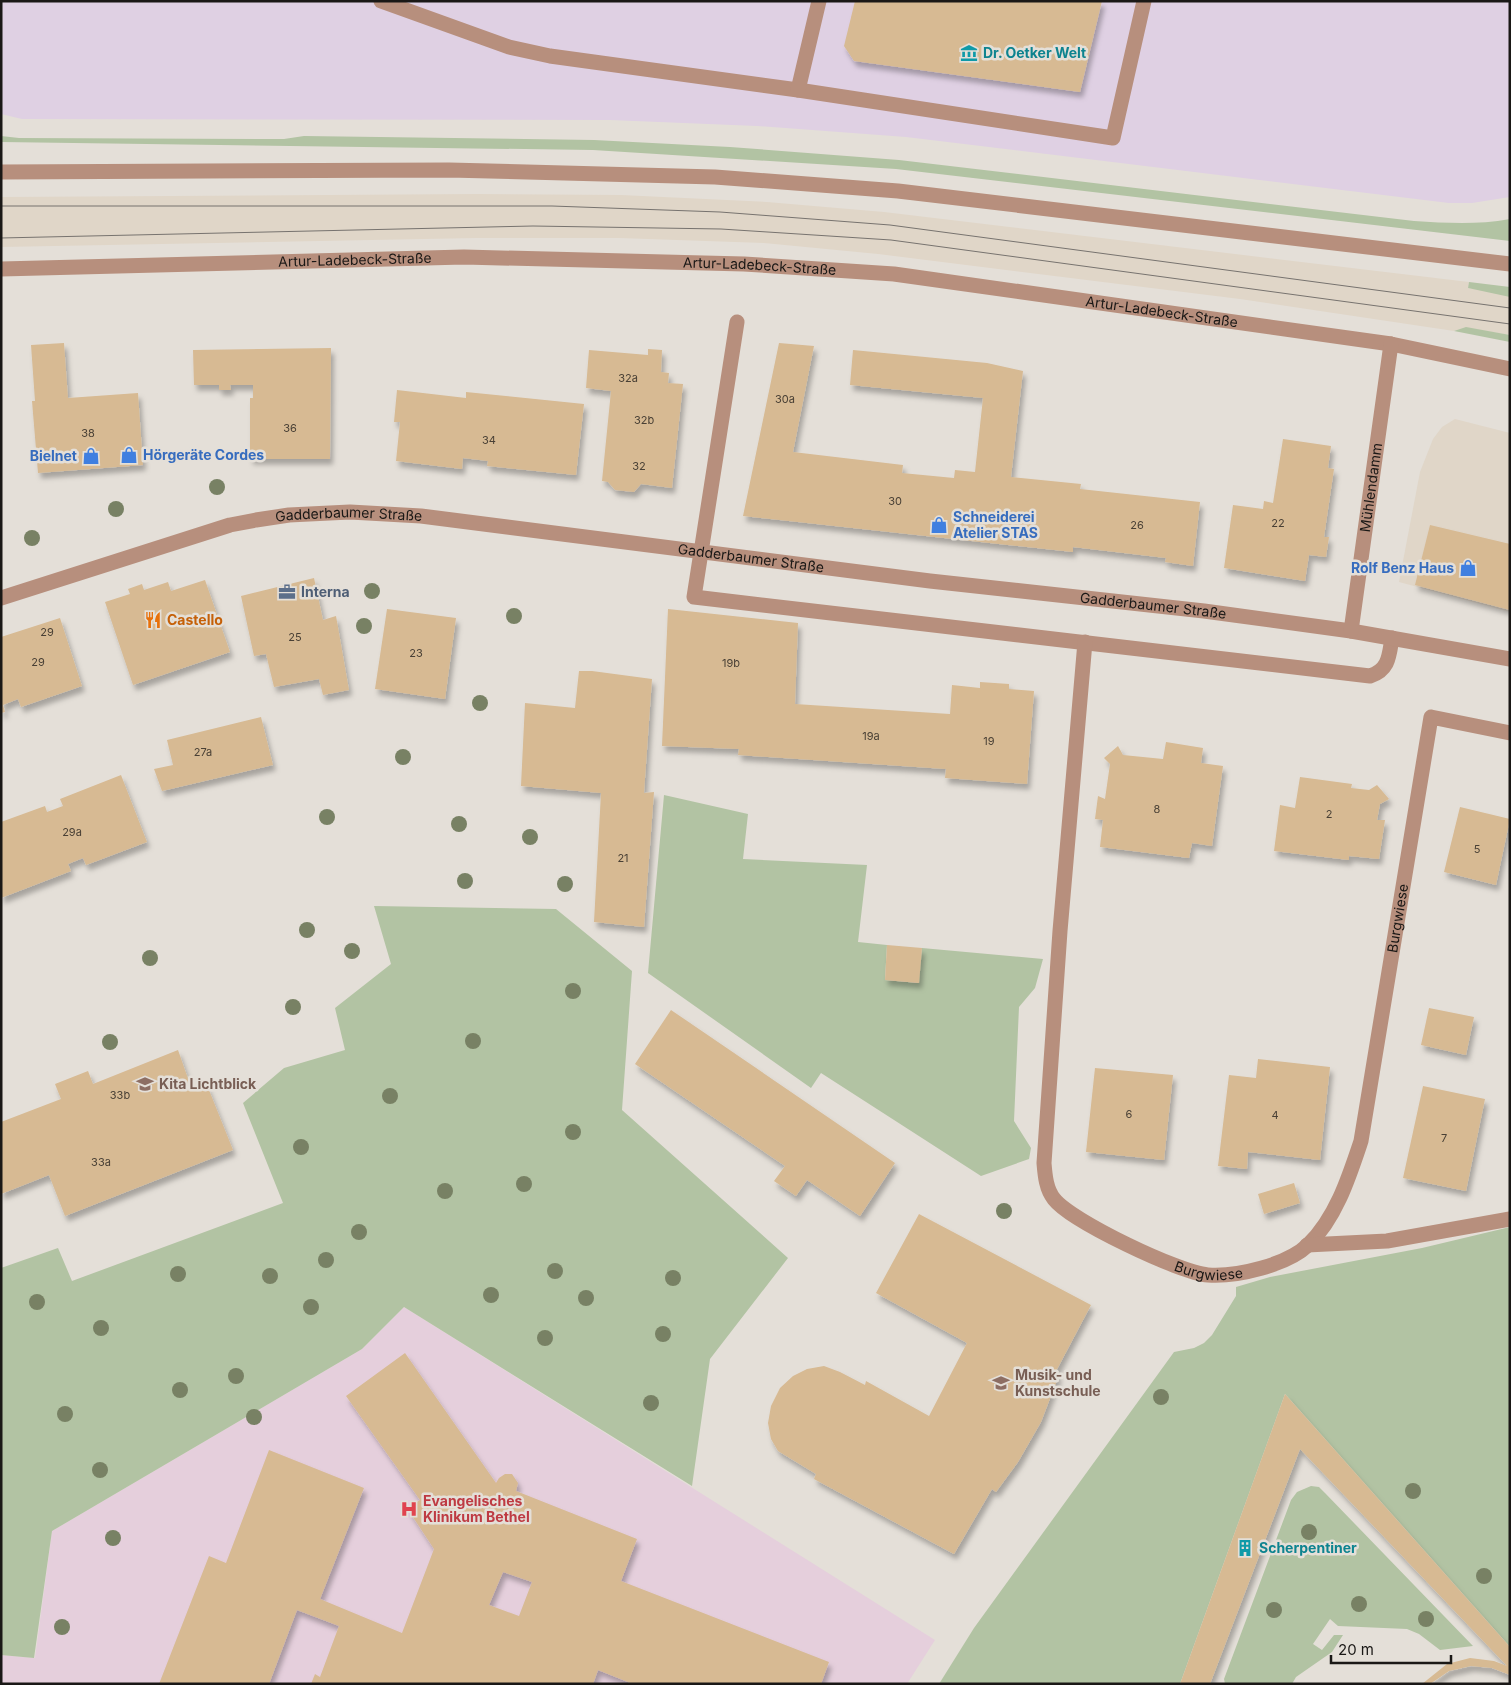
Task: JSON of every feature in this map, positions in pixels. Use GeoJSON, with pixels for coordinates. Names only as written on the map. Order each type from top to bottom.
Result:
{"type":"FeatureCollection","features":[{"type":"Feature","properties":{"kind":"street"},"geometry":{"type":"LineString","coordinates":[[381,1],[526,52],[798,90],[1113,138],[1144,1]]}},
{"type":"Feature","properties":{"kind":"street"},"geometry":{"type":"LineString","coordinates":[[798,90],[819,1]]}},
{"type":"Feature","properties":{"kind":"street"},"geometry":{"type":"LineString","coordinates":[[1,172],[449,170],[715,177],[898,191],[1510,264]]}},
{"type":"Feature","properties":{"kind":"street","name":"Artur-Ladebeck-Straße"},"geometry":{"type":"LineString","coordinates":[[1,269],[464,257],[744,264],[894,274],[1391,344],[1510,368]]}},
{"type":"Feature","properties":{"kind":"street"},"geometry":{"type":"LineString","coordinates":[[737,322],[699,552],[694,597],[1370,676],[1380,673],[1388,665],[1392,638]]}},
{"type":"Feature","properties":{"kind":"street","name":"Mühlendamm"},"geometry":{"type":"LineString","coordinates":[[1352,631],[1391,344]]}},
{"type":"Feature","properties":{"kind":"street","name":"Gadderbaumer Straße"},"geometry":{"type":"LineString","coordinates":[[1,598],[230,525],[281,516],[350,512],[421,516],[930,581],[1204,611],[1352,631],[1510,659]]}},
{"type":"Feature","properties":{"kind":"street","name":"Burgwiese"},"geometry":{"type":"LineString","coordinates":[[1085,642],[1059,940],[1044,1163],[1045,1179],[1052,1197],[1064,1210],[1133,1247],[1207,1275],[1245,1272],[1281,1261],[1308,1246],[1330,1217],[1347,1181],[1361,1141],[1431,717],[1510,733]]}},
{"type":"Feature","properties":{"kind":"street"},"geometry":{"type":"LineString","coordinates":[[1308,1246],[1387,1241],[1510,1219]]}},
{"type":"Feature","properties":{"kind":"shaded area"},"geometry":{"type":"Polygon","coordinates":[[[1,1],[1510,1],[1510,197],[1472,203],[1449,203],[906,137],[757,126],[610,120],[22,119],[1,114],[1,1]]]}},
{"type":"Feature","properties":{"kind":"shaded area"},"geometry":{"type":"Polygon","coordinates":[[[621,195],[767,202],[884,212],[1469,282],[1468,288],[1510,295],[1510,335],[1466,328],[1454,331],[1240,299],[878,254],[764,243],[619,238],[476,238],[1,247],[1,197],[621,195]]]}},
{"type":"Feature","properties":{"kind":"shaded area"},"geometry":{"type":"Polygon","coordinates":[[[1455,419],[1510,433],[1510,612],[1399,582],[1420,472],[1433,439],[1442,427],[1455,419]]]}},
{"type":"Feature","properties":{"kind":"shaded area","name":"Evangelisches Klinikum Bethel"},"geometry":{"type":"Polygon","coordinates":[[[404,1307],[935,1640],[907,1684],[1,1684],[1,1655],[35,1658],[52,1531],[362,1349],[404,1307]]]}},
{"type":"Feature","properties":{"kind":"green space"},"geometry":{"type":"Polygon","coordinates":[[[1,136],[19,138],[284,139],[304,136],[594,140],[730,147],[899,160],[1414,221],[1474,223],[1510,219],[1510,241],[896,169],[593,150],[1,142],[1,136]]]}},
{"type":"Feature","properties":{"kind":"green space"},"geometry":{"type":"Polygon","coordinates":[[[1469,282],[1510,287],[1510,297],[1468,288],[1469,282]]]}},
{"type":"Feature","properties":{"kind":"green space"},"geometry":{"type":"Polygon","coordinates":[[[1466,327],[1510,335],[1510,342],[1454,331],[1466,327]]]}},
{"type":"Feature","properties":{"kind":"green space"},"geometry":{"type":"Polygon","coordinates":[[[664,795],[748,814],[743,859],[867,865],[858,942],[887,945],[885,980],[918,983],[922,948],[1043,959],[1035,988],[1019,1007],[1014,1121],[1031,1148],[1029,1159],[981,1176],[821,1073],[811,1088],[648,973],[664,795]]]}},
{"type":"Feature","properties":{"kind":"green space"},"geometry":{"type":"Polygon","coordinates":[[[374,906],[556,909],[632,971],[622,1110],[788,1258],[710,1359],[692,1486],[404,1307],[362,1349],[52,1531],[34,1658],[1,1655],[1,1268],[58,1248],[72,1281],[283,1203],[243,1103],[284,1068],[345,1050],[335,1008],[391,964],[374,906]]]}},
{"type":"Feature","properties":{"kind":"green space"},"geometry":{"type":"Polygon","coordinates":[[[1510,1227],[1510,1647],[1285,1394],[1180,1684],[939,1684],[974,1628],[1174,1352],[1194,1348],[1204,1343],[1212,1335],[1236,1296],[1236,1287],[1270,1277],[1422,1248],[1510,1227]]]}},
{"type":"Feature","properties":{"kind":"green space"},"geometry":{"type":"Polygon","coordinates":[[[1311,1486],[1319,1487],[1473,1646],[1440,1650],[1419,1634],[1407,1629],[1338,1626],[1330,1619],[1313,1644],[1322,1650],[1334,1635],[1343,1635],[1332,1652],[1296,1677],[1292,1684],[1225,1684],[1224,1679],[1291,1500],[1297,1492],[1311,1486]]]}},
{"type":"Feature","properties":{"kind":"building","name":"Dr. Oetker Welt"},"geometry":{"type":"Polygon","coordinates":[[[855,1],[1102,1],[1080,92],[854,61],[844,46],[855,1]]]}},
{"type":"Feature","properties":{"kind":"building"},"geometry":{"type":"Polygon","coordinates":[[[64,343],[68,398],[138,393],[143,465],[38,473],[32,401],[35,401],[31,345],[64,343]]]}},
{"type":"Feature","properties":{"kind":"building"},"geometry":{"type":"Polygon","coordinates":[[[779,343],[814,346],[793,452],[903,465],[902,473],[954,478],[955,470],[975,472],[983,398],[850,385],[853,350],[987,363],[1023,371],[1011,477],[1081,484],[1080,489],[1200,502],[1193,566],[1165,562],[1166,558],[1073,547],[1073,552],[743,516],[779,343]]]}},
{"type":"Feature","properties":{"kind":"building"},"geometry":{"type":"Polygon","coordinates":[[[331,348],[330,459],[250,459],[250,398],[253,398],[253,385],[230,385],[231,390],[219,390],[219,385],[194,385],[193,350],[331,348]]]}},
{"type":"Feature","properties":{"kind":"building"},"geometry":{"type":"Polygon","coordinates":[[[648,349],[662,350],[661,372],[669,373],[668,383],[683,384],[672,488],[641,484],[634,492],[615,490],[608,482],[602,481],[611,391],[586,388],[589,350],[648,355],[648,349]]]}},
{"type":"Feature","properties":{"kind":"building"},"geometry":{"type":"Polygon","coordinates":[[[397,390],[466,398],[466,392],[584,404],[576,475],[487,466],[488,461],[463,458],[462,469],[396,461],[400,422],[394,422],[397,390]]]}},
{"type":"Feature","properties":{"kind":"building"},"geometry":{"type":"Polygon","coordinates":[[[1283,439],[1331,446],[1328,468],[1334,469],[1324,537],[1329,537],[1326,557],[1309,555],[1305,581],[1224,568],[1233,505],[1263,509],[1264,501],[1273,503],[1283,439]]]}},
{"type":"Feature","properties":{"kind":"building"},"geometry":{"type":"Polygon","coordinates":[[[1430,525],[1510,544],[1510,610],[1415,585],[1430,525]]]}},
{"type":"Feature","properties":{"kind":"building"},"geometry":{"type":"Polygon","coordinates":[[[314,578],[323,620],[336,616],[349,690],[323,695],[319,679],[274,687],[266,654],[254,656],[241,596],[314,578]]]}},
{"type":"Feature","properties":{"kind":"building"},"geometry":{"type":"Polygon","coordinates":[[[205,580],[230,652],[133,685],[105,602],[130,594],[128,589],[142,584],[144,590],[168,582],[171,591],[205,580]]]}},
{"type":"Feature","properties":{"kind":"building"},"geometry":{"type":"Polygon","coordinates":[[[387,609],[456,618],[445,699],[375,689],[387,609]]]}},
{"type":"Feature","properties":{"kind":"building"},"geometry":{"type":"Polygon","coordinates":[[[668,609],[798,623],[795,704],[950,714],[952,685],[980,688],[980,682],[1009,684],[1009,689],[1034,691],[1027,784],[945,778],[946,769],[738,755],[739,749],[662,746],[668,609]]]}},
{"type":"Feature","properties":{"kind":"building"},"geometry":{"type":"Polygon","coordinates":[[[60,618],[82,686],[21,707],[18,699],[3,705],[5,712],[1,713],[1,637],[60,618]]]}},
{"type":"Feature","properties":{"kind":"building"},"geometry":{"type":"Polygon","coordinates":[[[579,671],[652,679],[644,793],[654,792],[644,927],[594,922],[601,793],[521,786],[525,703],[575,708],[579,671]]]}},
{"type":"Feature","properties":{"kind":"building"},"geometry":{"type":"Polygon","coordinates":[[[261,717],[273,765],[162,791],[154,769],[173,765],[167,740],[261,717]]]}},
{"type":"Feature","properties":{"kind":"building"},"geometry":{"type":"Polygon","coordinates":[[[1166,742],[1203,748],[1201,763],[1223,766],[1212,846],[1192,843],[1189,858],[1100,847],[1103,820],[1095,819],[1098,796],[1105,799],[1110,764],[1104,758],[1118,746],[1123,755],[1163,759],[1166,742]]]}},
{"type":"Feature","properties":{"kind":"building"},"geometry":{"type":"Polygon","coordinates":[[[121,775],[147,842],[86,865],[83,858],[68,864],[71,871],[1,898],[1,822],[45,806],[47,812],[63,806],[60,799],[121,775]]]}},
{"type":"Feature","properties":{"kind":"building"},"geometry":{"type":"Polygon","coordinates":[[[1300,777],[1352,784],[1351,788],[1369,790],[1377,785],[1389,799],[1380,804],[1377,820],[1385,820],[1379,859],[1349,856],[1349,860],[1274,851],[1280,805],[1295,808],[1300,777]]]}},
{"type":"Feature","properties":{"kind":"building"},"geometry":{"type":"Polygon","coordinates":[[[1460,807],[1510,819],[1496,885],[1444,872],[1460,807]]]}},
{"type":"Feature","properties":{"kind":"building"},"geometry":{"type":"Polygon","coordinates":[[[887,945],[922,948],[919,983],[885,980],[887,945]]]}},
{"type":"Feature","properties":{"kind":"building"},"geometry":{"type":"Polygon","coordinates":[[[1429,1008],[1474,1017],[1466,1055],[1421,1045],[1429,1008]]]}},
{"type":"Feature","properties":{"kind":"building"},"geometry":{"type":"Polygon","coordinates":[[[671,1010],[895,1163],[860,1216],[807,1180],[796,1196],[774,1181],[785,1166],[635,1064],[671,1010]]]}},
{"type":"Feature","properties":{"kind":"building"},"geometry":{"type":"Polygon","coordinates":[[[178,1050],[192,1090],[207,1085],[233,1150],[65,1216],[49,1175],[1,1194],[1,1122],[61,1099],[55,1084],[88,1071],[93,1084],[178,1050]]]}},
{"type":"Feature","properties":{"kind":"building"},"geometry":{"type":"Polygon","coordinates":[[[1258,1059],[1330,1067],[1320,1160],[1248,1152],[1247,1169],[1218,1166],[1229,1075],[1256,1078],[1258,1059]]]}},
{"type":"Feature","properties":{"kind":"building"},"geometry":{"type":"Polygon","coordinates":[[[1095,1068],[1173,1075],[1164,1160],[1086,1152],[1095,1068]]]}},
{"type":"Feature","properties":{"kind":"building"},"geometry":{"type":"Polygon","coordinates":[[[1423,1086],[1485,1099],[1466,1191],[1403,1178],[1423,1086]]]}},
{"type":"Feature","properties":{"kind":"building"},"geometry":{"type":"Polygon","coordinates":[[[1294,1183],[1300,1203],[1264,1214],[1258,1194],[1294,1183]]]}},
{"type":"Feature","properties":{"kind":"building","name":"Musik- und Kunstschule"},"geometry":{"type":"Polygon","coordinates":[[[919,1214],[1091,1305],[1055,1373],[1059,1375],[1041,1422],[1018,1462],[996,1492],[992,1489],[954,1554],[814,1479],[816,1474],[778,1451],[771,1439],[768,1423],[771,1406],[780,1388],[793,1376],[807,1369],[824,1366],[865,1385],[866,1381],[929,1416],[967,1343],[876,1293],[919,1214]]]}},
{"type":"Feature","properties":{"kind":"building"},"geometry":{"type":"Polygon","coordinates":[[[405,1353],[496,1483],[505,1474],[512,1474],[518,1483],[516,1491],[637,1539],[621,1581],[829,1662],[821,1684],[633,1684],[598,1670],[593,1684],[311,1684],[315,1674],[320,1677],[339,1626],[297,1610],[269,1684],[159,1684],[209,1556],[226,1563],[269,1450],[364,1488],[320,1599],[402,1633],[434,1549],[407,1508],[420,1500],[346,1396],[405,1353]],[[503,1572],[489,1605],[519,1616],[532,1582],[503,1572]]]}},
{"type":"Feature","properties":{"kind":"building","name":"Scherpentiner"},"geometry":{"type":"Polygon","coordinates":[[[1285,1394],[1510,1647],[1510,1675],[1492,1668],[1471,1666],[1449,1671],[1430,1684],[1422,1684],[1447,1664],[1470,1658],[1494,1661],[1507,1666],[1300,1449],[1210,1684],[1180,1684],[1285,1394]]]}},
{"type":"Feature","properties":{"kind":"tram line"},"geometry":{"type":"LineString","coordinates":[[1,206],[552,206],[720,212],[890,225],[1510,308]]}},
{"type":"Feature","properties":{"kind":"tram line"},"geometry":{"type":"LineString","coordinates":[[1,238],[533,226],[721,229],[891,240],[1510,324]]}},
{"type":"Feature","properties":{"kind":"place","name":"Dr. Oetker Welt"},"geometry":{"type":"Point","coordinates":[969,53]}},
{"type":"Feature","properties":{"kind":"place","name":"Hörgeräte Cordes"},"geometry":{"type":"Point","coordinates":[129,455]}},
{"type":"Feature","properties":{"kind":"place","name":"Bielnet"},"geometry":{"type":"Point","coordinates":[91,456]}},
{"type":"Feature","properties":{"kind":"place","name":"Schneiderei Atelier STAS"},"geometry":{"type":"Point","coordinates":[939,525]}},
{"type":"Feature","properties":{"kind":"place","name":"Rolf Benz Haus"},"geometry":{"type":"Point","coordinates":[1468,568]}},
{"type":"Feature","properties":{"kind":"place","name":"Interna"},"geometry":{"type":"Point","coordinates":[287,592]}},
{"type":"Feature","properties":{"kind":"place","name":"Castello"},"geometry":{"type":"Point","coordinates":[153,620]}},
{"type":"Feature","properties":{"kind":"place","name":"Kita Lichtblick"},"geometry":{"type":"Point","coordinates":[145,1084]}},
{"type":"Feature","properties":{"kind":"place","name":"Musik- und Kunstschule"},"geometry":{"type":"Point","coordinates":[1001,1383]}},
{"type":"Feature","properties":{"kind":"place","name":"Evangelisches Klinikum Bethel"},"geometry":{"type":"Point","coordinates":[409,1509]}},
{"type":"Feature","properties":{"kind":"place","name":"Scherpentiner"},"geometry":{"type":"Point","coordinates":[1245,1548]}}]}
